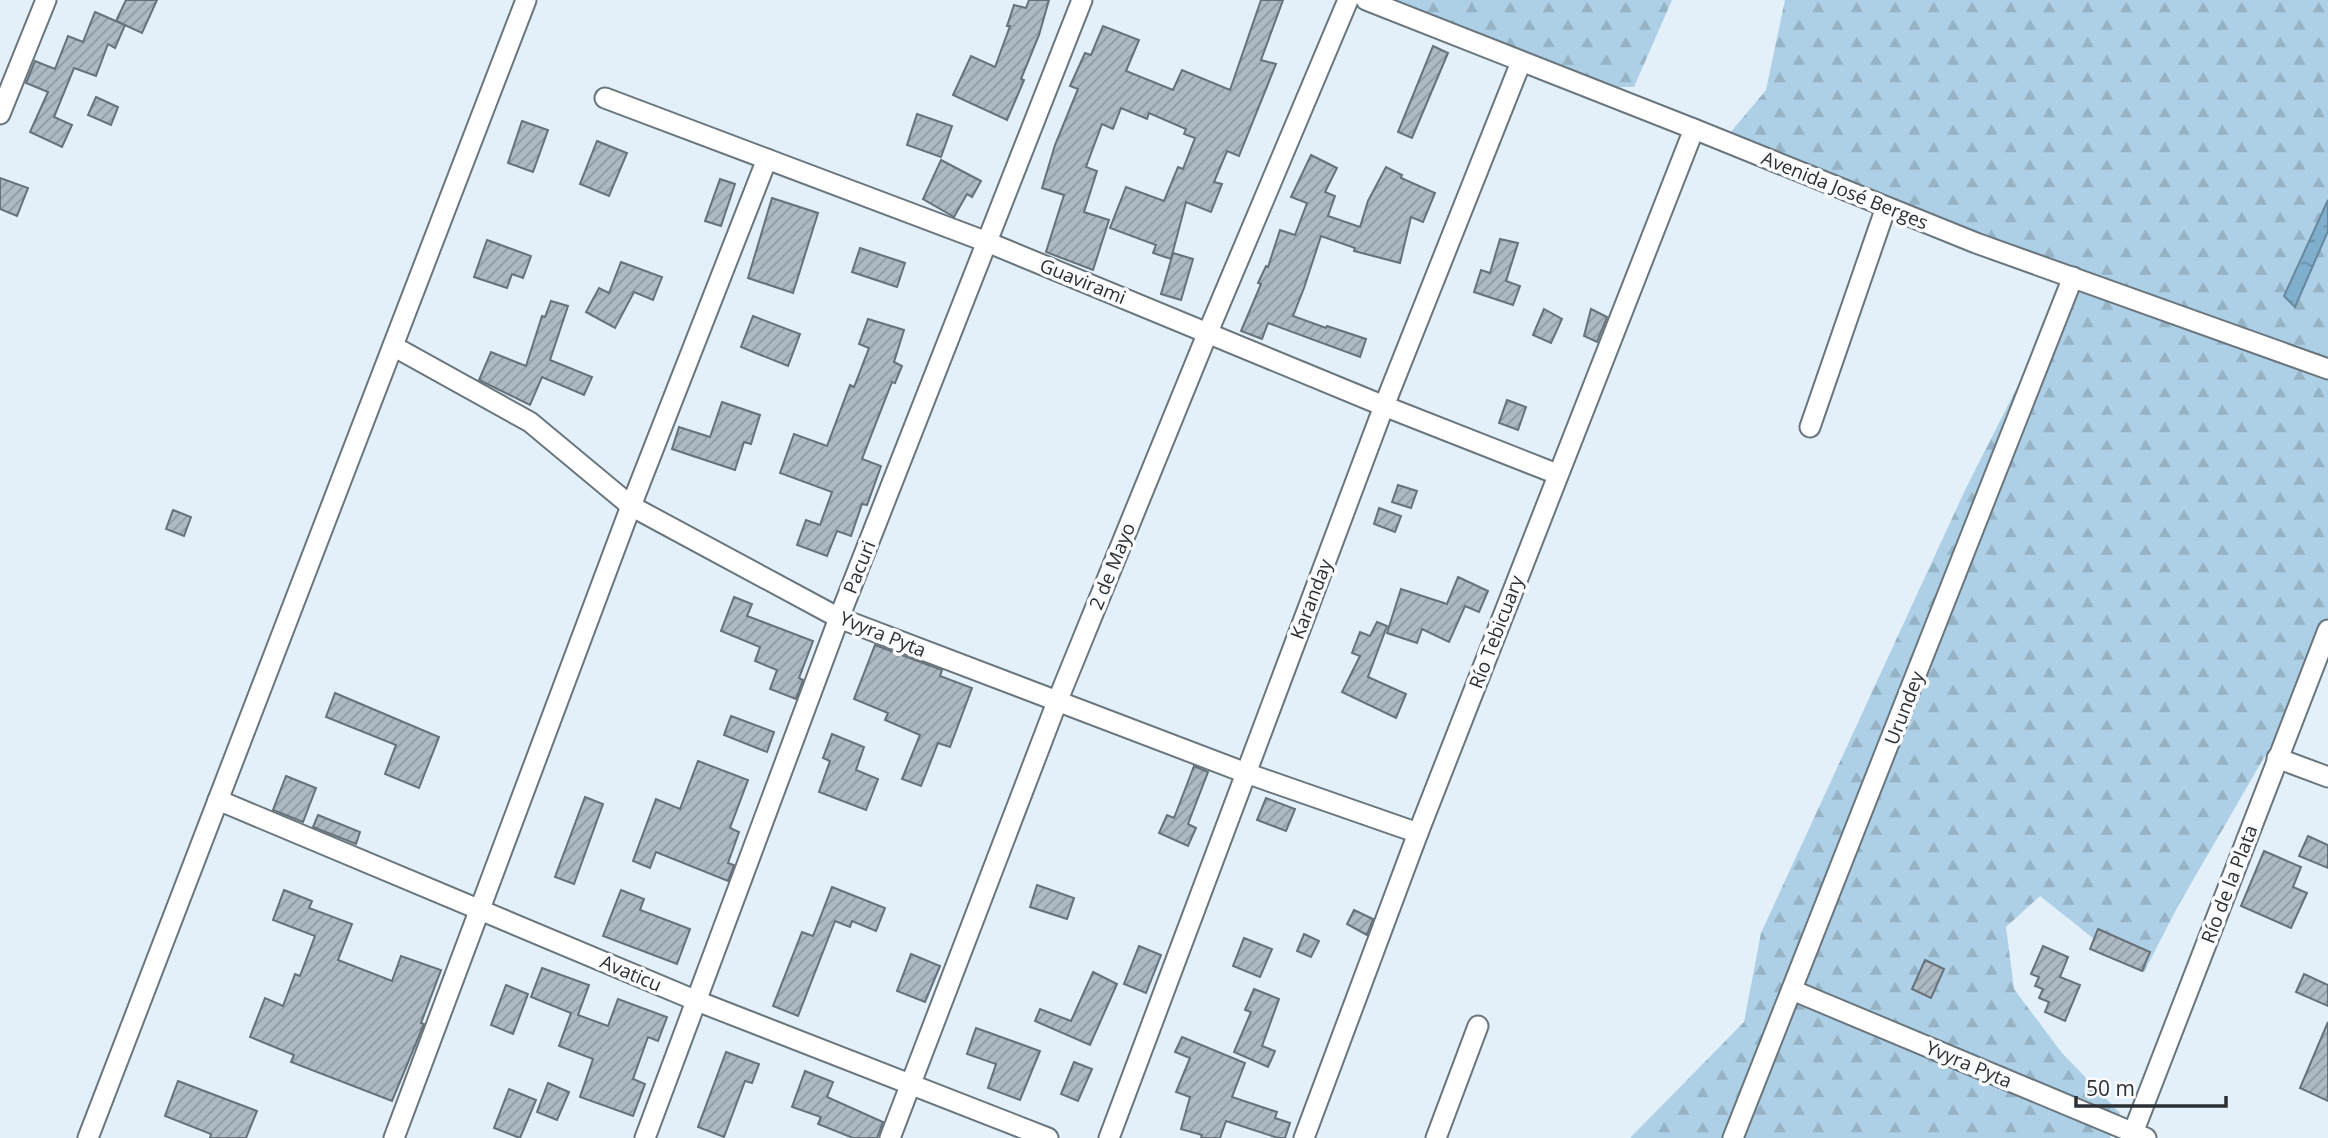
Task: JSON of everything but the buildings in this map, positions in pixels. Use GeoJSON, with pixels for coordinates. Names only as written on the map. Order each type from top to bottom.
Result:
{"type":"FeatureCollection","features":[{"type":"Feature","properties":{"kind":"street"},"geometry":{"type":"LineString","coordinates":[[0,114],[46,0]]}},
{"type":"Feature","properties":{"kind":"street"},"geometry":{"type":"LineString","coordinates":[[88,1138],[526,0]]}},
{"type":"Feature","properties":{"kind":"street","name":"Pacuri"},"geometry":{"type":"LineString","coordinates":[[645,1138],[839,618],[1082,0]]}},
{"type":"Feature","properties":{"kind":"street","name":"2 de Mayo"},"geometry":{"type":"LineString","coordinates":[[890,1138],[1057,702],[1208,332],[1348,0]]}},
{"type":"Feature","properties":{"kind":"street","name":"Avenida José Berges"},"geometry":{"type":"LineString","coordinates":[[1366,0],[1694,128],[1976,243],[2328,369]]}},
{"type":"Feature","properties":{"kind":"street","name":"Karanday"},"geometry":{"type":"LineString","coordinates":[[1109,1138],[1384,405],[1521,62]]}},
{"type":"Feature","properties":{"kind":"street","name":"Guavirami"},"geometry":{"type":"LineString","coordinates":[[605,98],[988,242],[1557,474]]}},
{"type":"Feature","properties":{"kind":"street","name":"Río Tebicuary"},"geometry":{"type":"LineString","coordinates":[[1304,1138],[1418,833],[1694,128]]}},
{"type":"Feature","properties":{"kind":"street"},"geometry":{"type":"LineString","coordinates":[[394,1138],[631,506],[767,159]]}},
{"type":"Feature","properties":{"kind":"street"},"geometry":{"type":"LineString","coordinates":[[1810,427],[1886,207]]}},
{"type":"Feature","properties":{"kind":"street","name":"Urundey"},"geometry":{"type":"LineString","coordinates":[[1733,1138],[2073,277]]}},
{"type":"Feature","properties":{"kind":"street","name":"Yvyra Pyta"},"geometry":{"type":"LineString","coordinates":[[393,346],[530,422],[631,506],[839,618],[1246,773],[1418,833]]}},
{"type":"Feature","properties":{"kind":"street","name":"Río de la Plata"},"geometry":{"type":"LineString","coordinates":[[2137,1136],[2277,758],[2328,630]]}},
{"type":"Feature","properties":{"kind":"street"},"geometry":{"type":"LineString","coordinates":[[2277,758],[2328,777]]}},
{"type":"Feature","properties":{"kind":"street","name":"Avaticu"},"geometry":{"type":"LineString","coordinates":[[218,800],[697,1001],[1048,1138]]}},
{"type":"Feature","properties":{"kind":"street","name":"Yvyra Pyta"},"geometry":{"type":"LineString","coordinates":[[1792,990],[2137,1136]]}},
{"type":"Feature","properties":{"kind":"street"},"geometry":{"type":"LineString","coordinates":[[1436,1138],[1478,1026]]}},
{"type":"Feature","properties":{"kind":"green space"},"geometry":{"type":"Polygon","coordinates":[[[1383,0],[1672,0],[1634,87],[1612,87],[1383,0]]]}},
{"type":"Feature","properties":{"kind":"green space"},"geometry":{"type":"Polygon","coordinates":[[[1785,0],[2328,0],[2328,630],[2309,680],[2178,906],[2144,972],[2123,962],[2040,896],[2006,927],[2014,989],[2062,1053],[2120,1113],[2110,1138],[1630,1138],[1744,1022],[1761,933],[1966,488],[2073,277],[2070,270],[1730,133],[1766,90],[1785,0]]]}},
{"type":"Feature","properties":{"kind":"water"},"geometry":{"type":"Polygon","coordinates":[[[2328,200],[2328,231],[2295,307],[2284,296],[2328,200]]]}}]}
